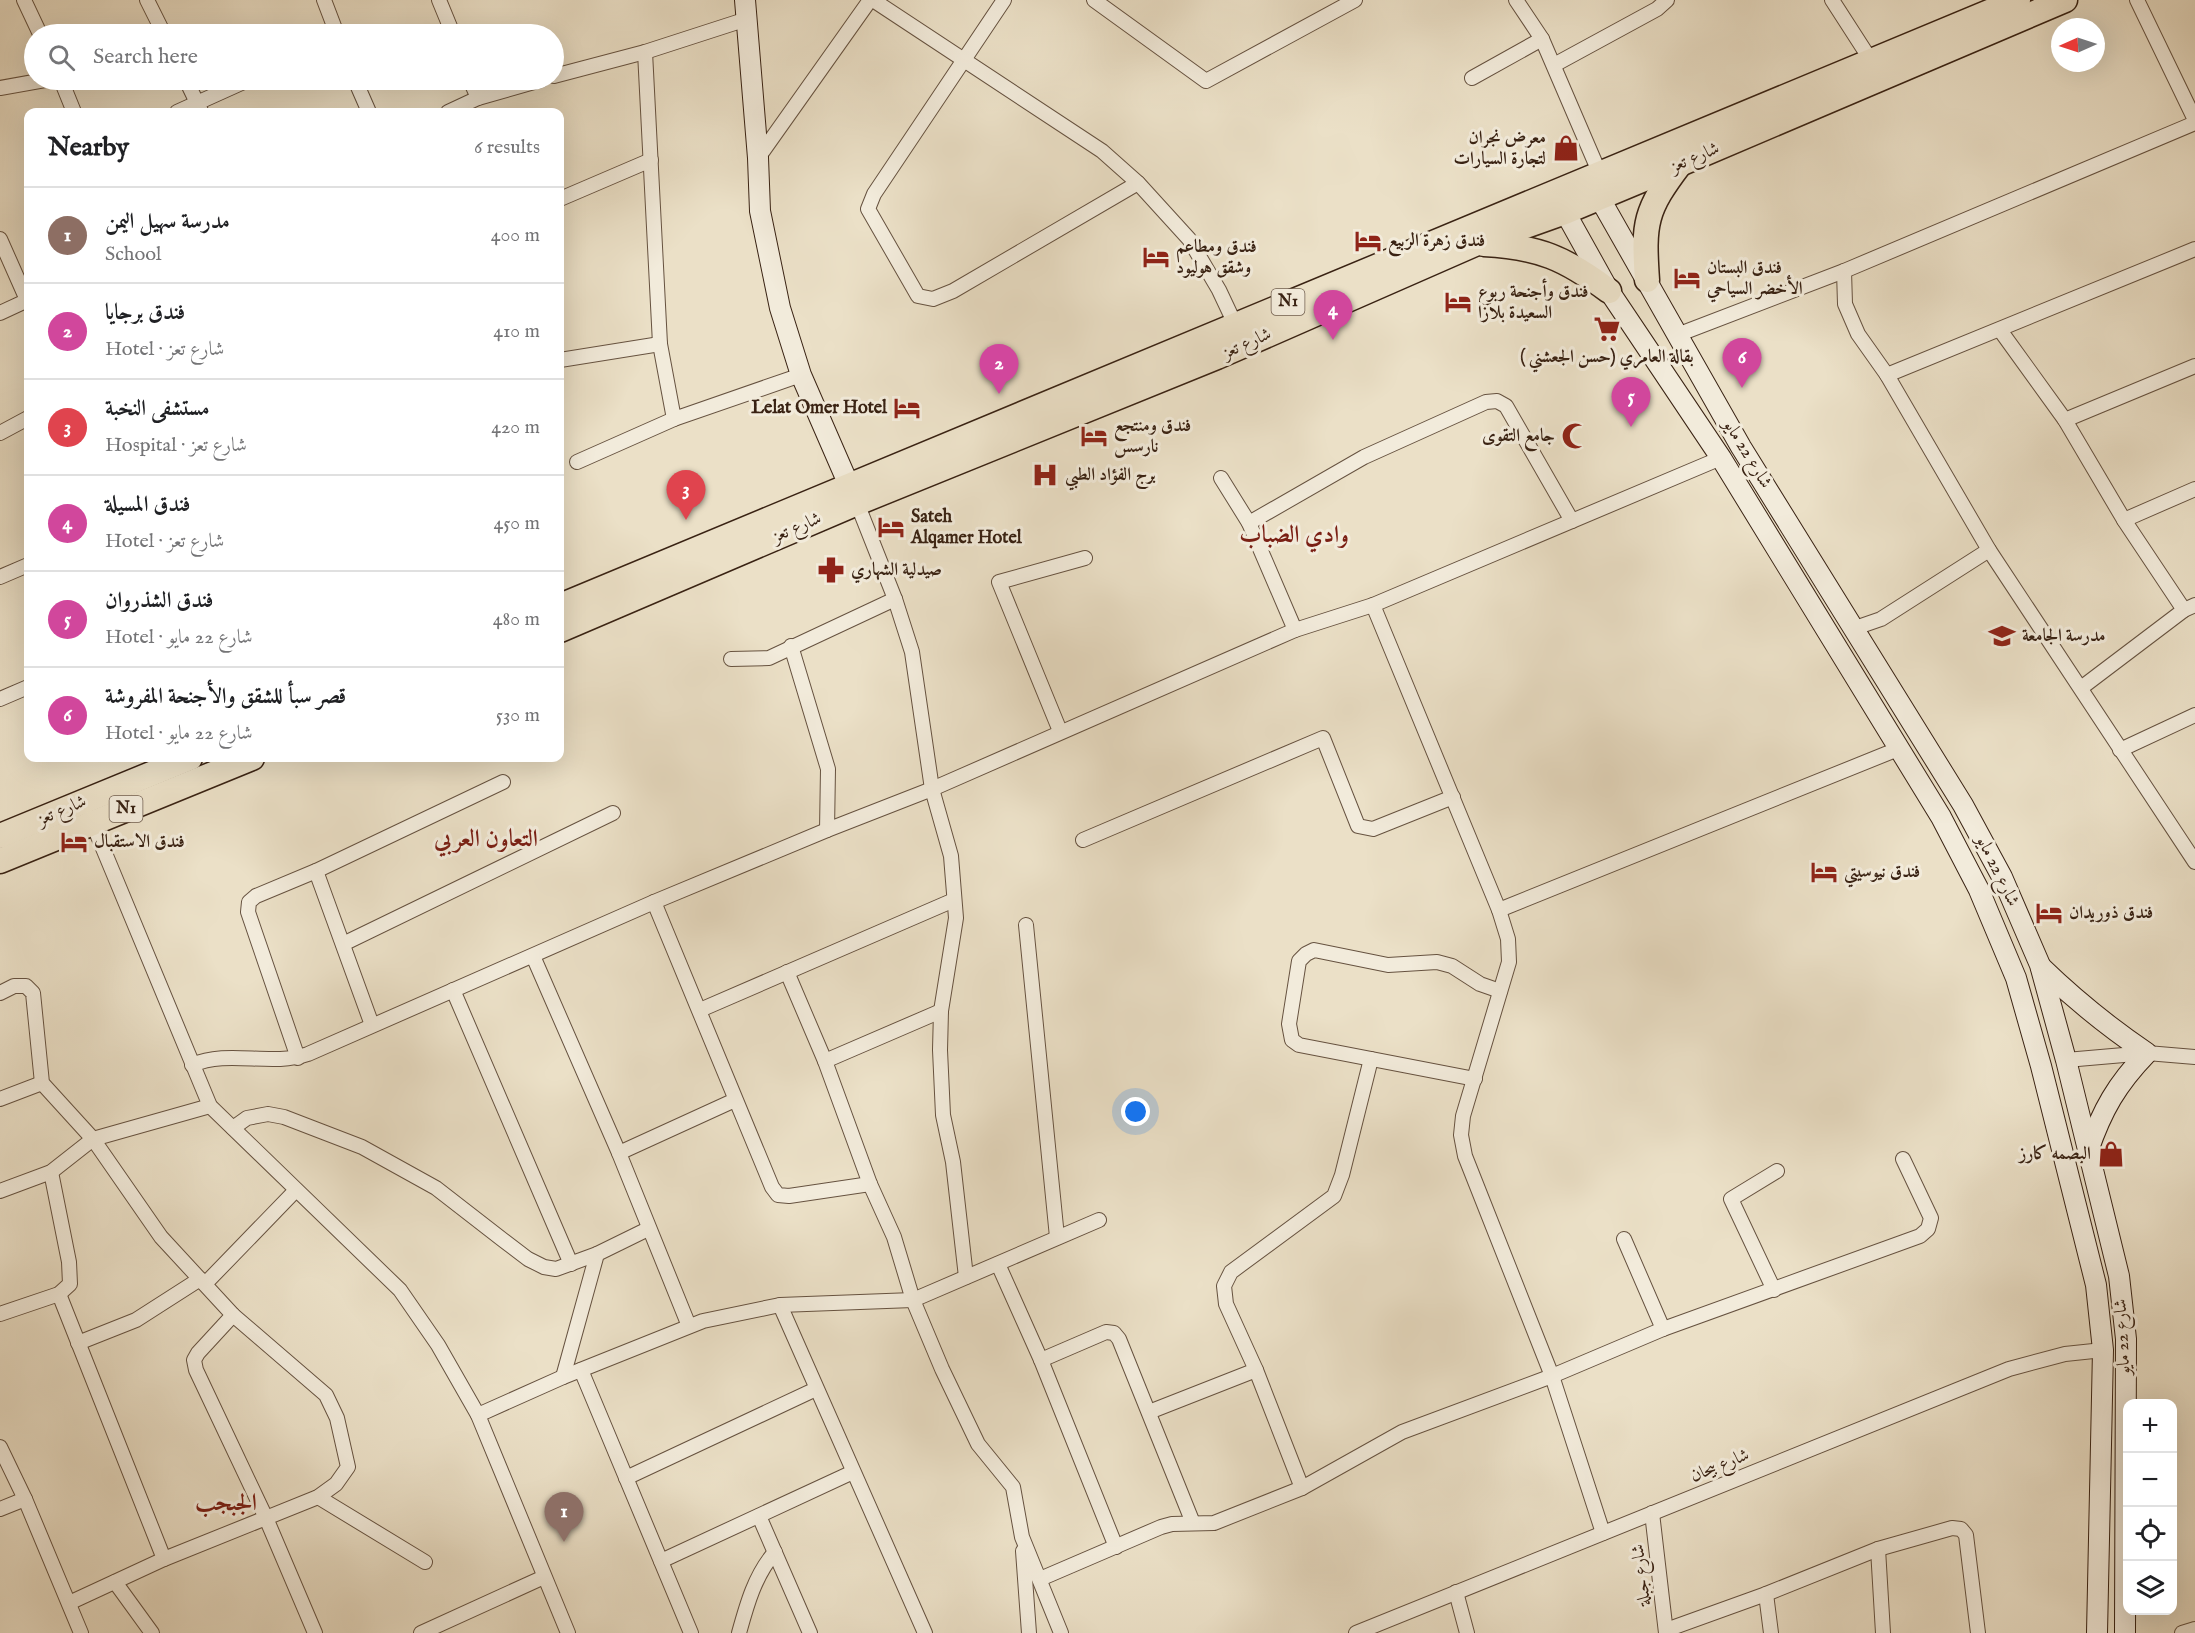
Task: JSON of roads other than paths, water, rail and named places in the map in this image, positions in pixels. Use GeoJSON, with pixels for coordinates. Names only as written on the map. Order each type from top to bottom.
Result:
{"type":"FeatureCollection","features":[{"type":"Feature","properties":{"kind":"highway","name":"شارع تعز"},"geometry":{"type":"LineString","coordinates":[[1213,346],[1235,324],[1599,185],[1872,62],[2018,0]]}},
{"type":"Feature","properties":{"kind":"highway","name":"شارع تعز"},"geometry":{"type":"LineString","coordinates":[[564,604],[853,493],[1213,346],[1475,244],[1565,212],[1599,185],[1680,165],[2065,0]]}},
{"type":"Feature","properties":{"kind":"highway"},"geometry":{"type":"LineString","coordinates":[[1647,280],[1644,239],[1651,207],[1664,185],[1680,165]]}},
{"type":"Feature","properties":{"kind":"highway"},"geometry":{"type":"LineString","coordinates":[[1475,244],[1544,252],[1581,270],[1609,291]]}},
{"type":"Feature","properties":{"kind":"highway","name":"شارع تعز"},"geometry":{"type":"LineString","coordinates":[[564,628],[853,493]]}},
{"type":"Feature","properties":{"kind":"highway","name":"شارع تعز"},"geometry":{"type":"LineString","coordinates":[[0,861],[183,762]]}},
{"type":"Feature","properties":{"kind":"highway","name":"شارع تعز"},"geometry":{"type":"LineString","coordinates":[[0,836],[89,812],[240,762]]}},
{"type":"Feature","properties":{"kind":"main road"},"geometry":{"type":"LineString","coordinates":[[746,9],[760,211],[780,308],[801,375],[853,493]]}},
{"type":"Feature","properties":{"kind":"main road","name":"شارع 22 مايو"},"geometry":{"type":"LineString","coordinates":[[1599,185],[1647,280],[1741,447],[1963,805],[2002,877],[2040,965],[2066,1060],[2119,1276],[2126,1339],[2125,1633]]}},
{"type":"Feature","properties":{"kind":"main road","name":"شارع 22 مايو"},"geometry":{"type":"LineString","coordinates":[[1565,212],[1609,291],[1721,458],[1941,817],[1978,890],[2016,978],[2042,1066],[2096,1285],[2103,1350],[2097,1633]]}},
{"type":"Feature","properties":{"kind":"main road"},"geometry":{"type":"LineString","coordinates":[[1721,458],[1741,447]]}},
{"type":"Feature","properties":{"kind":"main road"},"geometry":{"type":"LineString","coordinates":[[1833,642],[1855,628]]}},
{"type":"Feature","properties":{"kind":"main road"},"geometry":{"type":"LineString","coordinates":[[2040,965],[2074,1000],[2109,1028],[2146,1053],[2110,1097],[2097,1123],[2088,1151]]}},
{"type":"Feature","properties":{"kind":"main road"},"geometry":{"type":"LineString","coordinates":[[2042,1066],[2066,1060]]}},
{"type":"Feature","properties":{"kind":"street"},"geometry":{"type":"LineString","coordinates":[[24,0],[35,24]]}},
{"type":"Feature","properties":{"kind":"street"},"geometry":{"type":"LineString","coordinates":[[147,0],[159,24]]}},
{"type":"Feature","properties":{"kind":"street"},"geometry":{"type":"LineString","coordinates":[[324,0],[333,24]]}},
{"type":"Feature","properties":{"kind":"street"},"geometry":{"type":"LineString","coordinates":[[439,0],[449,24]]}},
{"type":"Feature","properties":{"kind":"street"},"geometry":{"type":"LineString","coordinates":[[758,158],[871,0],[1101,151],[1138,183],[1189,239],[1219,290],[1235,324]]}},
{"type":"Feature","properties":{"kind":"street"},"geometry":{"type":"LineString","coordinates":[[1004,0],[874,194],[868,210],[918,296],[933,299],[953,291],[1138,183]]}},
{"type":"Feature","properties":{"kind":"street"},"geometry":{"type":"LineString","coordinates":[[1094,0],[1206,81],[1349,1]]}},
{"type":"Feature","properties":{"kind":"street"},"geometry":{"type":"LineString","coordinates":[[1516,0],[1542,39],[1554,65],[1599,185]]}},
{"type":"Feature","properties":{"kind":"street"},"geometry":{"type":"LineString","coordinates":[[1554,65],[1657,9],[1667,0]]}},
{"type":"Feature","properties":{"kind":"street"},"geometry":{"type":"LineString","coordinates":[[1832,0],[1872,62]]}},
{"type":"Feature","properties":{"kind":"street"},"geometry":{"type":"LineString","coordinates":[[1677,335],[1844,271],[2195,122],[2137,0]]}},
{"type":"Feature","properties":{"kind":"street"},"geometry":{"type":"LineString","coordinates":[[564,73],[645,52],[746,9]]}},
{"type":"Feature","properties":{"kind":"street"},"geometry":{"type":"LineString","coordinates":[[1472,78],[1542,39]]}},
{"type":"Feature","properties":{"kind":"street"},"geometry":{"type":"LineString","coordinates":[[645,52],[660,344],[674,419]]}},
{"type":"Feature","properties":{"kind":"street"},"geometry":{"type":"LineString","coordinates":[[0,88],[24,84]]}},
{"type":"Feature","properties":{"kind":"street"},"geometry":{"type":"LineString","coordinates":[[65,90],[72,108]]}},
{"type":"Feature","properties":{"kind":"street"},"geometry":{"type":"LineString","coordinates":[[191,90],[200,108],[231,90]]}},
{"type":"Feature","properties":{"kind":"street"},"geometry":{"type":"LineString","coordinates":[[359,90],[367,108]]}},
{"type":"Feature","properties":{"kind":"street"},"geometry":{"type":"LineString","coordinates":[[474,90],[478,98]]}},
{"type":"Feature","properties":{"kind":"street"},"geometry":{"type":"LineString","coordinates":[[457,108],[478,98],[506,90]]}},
{"type":"Feature","properties":{"kind":"street"},"geometry":{"type":"LineString","coordinates":[[564,197],[651,160]]}},
{"type":"Feature","properties":{"kind":"street"},"geometry":{"type":"LineString","coordinates":[[0,239],[24,291]]}},
{"type":"Feature","properties":{"kind":"street"},"geometry":{"type":"LineString","coordinates":[[1887,375],[2195,249]]}},
{"type":"Feature","properties":{"kind":"street"},"geometry":{"type":"LineString","coordinates":[[1844,271],[1845,304],[1858,334],[1887,375],[1989,550],[2195,862]]}},
{"type":"Feature","properties":{"kind":"street"},"geometry":{"type":"LineString","coordinates":[[0,313],[24,302]]}},
{"type":"Feature","properties":{"kind":"street"},"geometry":{"type":"LineString","coordinates":[[2000,330],[2066,420],[2124,520],[2189,607],[2080,688]]}},
{"type":"Feature","properties":{"kind":"street"},"geometry":{"type":"LineString","coordinates":[[564,359],[660,344]]}},
{"type":"Feature","properties":{"kind":"street"},"geometry":{"type":"LineString","coordinates":[[2066,420],[2195,366]]}},
{"type":"Feature","properties":{"kind":"street"},"geometry":{"type":"LineString","coordinates":[[578,462],[674,419],[801,375]]}},
{"type":"Feature","properties":{"kind":"street"},"geometry":{"type":"LineString","coordinates":[[1249,523],[1364,456],[1486,402],[1497,401],[1506,406],[1572,521]]}},
{"type":"Feature","properties":{"kind":"street"},"geometry":{"type":"LineString","coordinates":[[0,433],[24,420]]}},
{"type":"Feature","properties":{"kind":"street"},"geometry":{"type":"LineString","coordinates":[[192,1065],[211,1058],[298,1058],[654,902],[932,789],[1295,630],[1373,605],[1721,458]]}},
{"type":"Feature","properties":{"kind":"street"},"geometry":{"type":"LineString","coordinates":[[1221,478],[1249,523],[1295,630]]}},
{"type":"Feature","properties":{"kind":"street"},"geometry":{"type":"LineString","coordinates":[[2124,520],[2195,489]]}},
{"type":"Feature","properties":{"kind":"street"},"geometry":{"type":"LineString","coordinates":[[853,493],[895,598],[912,652],[932,789],[951,856],[956,918],[941,1011],[940,1050],[943,1115],[953,1162],[966,1276]]}},
{"type":"Feature","properties":{"kind":"street"},"geometry":{"type":"LineString","coordinates":[[1855,628],[1881,619],[1989,550]]}},
{"type":"Feature","properties":{"kind":"street"},"geometry":{"type":"LineString","coordinates":[[1060,731],[999,582],[1085,558]]}},
{"type":"Feature","properties":{"kind":"street"},"geometry":{"type":"LineString","coordinates":[[0,577],[24,567]]}},
{"type":"Feature","properties":{"kind":"street"},"geometry":{"type":"LineString","coordinates":[[731,658],[769,658],[895,598]]}},
{"type":"Feature","properties":{"kind":"street"},"geometry":{"type":"LineString","coordinates":[[1373,605],[1499,910],[1508,939],[1509,962],[1463,1116],[1461,1135],[1465,1156],[1551,1376],[1603,1533]]}},
{"type":"Feature","properties":{"kind":"street"},"geometry":{"type":"LineString","coordinates":[[792,646],[828,769],[827,830]]}},
{"type":"Feature","properties":{"kind":"street"},"geometry":{"type":"LineString","coordinates":[[0,699],[24,689]]}},
{"type":"Feature","properties":{"kind":"street"},"geometry":{"type":"LineString","coordinates":[[2120,750],[2195,715]]}},
{"type":"Feature","properties":{"kind":"street"},"geometry":{"type":"LineString","coordinates":[[1083,840],[1323,738],[1358,826],[1373,829],[1453,797]]}},
{"type":"Feature","properties":{"kind":"street"},"geometry":{"type":"LineString","coordinates":[[1499,910],[1898,748]]}},
{"type":"Feature","properties":{"kind":"street"},"geometry":{"type":"LineString","coordinates":[[298,1058],[248,912],[249,902],[256,896],[316,871],[503,782]]}},
{"type":"Feature","properties":{"kind":"street"},"geometry":{"type":"LineString","coordinates":[[89,812],[210,1106],[400,1290],[438,1345],[478,1415],[568,1633]]}},
{"type":"Feature","properties":{"kind":"street"},"geometry":{"type":"LineString","coordinates":[[343,944],[613,813]]}},
{"type":"Feature","properties":{"kind":"street"},"geometry":{"type":"LineString","coordinates":[[316,871],[372,1025]]}},
{"type":"Feature","properties":{"kind":"street"},"geometry":{"type":"LineString","coordinates":[[700,1010],[954,900]]}},
{"type":"Feature","properties":{"kind":"street"},"geometry":{"type":"LineString","coordinates":[[654,902],[735,1100],[772,1187],[778,1195],[789,1196],[870,1184]]}},
{"type":"Feature","properties":{"kind":"street"},"geometry":{"type":"LineString","coordinates":[[1026,925],[1057,1237]]}},
{"type":"Feature","properties":{"kind":"street"},"geometry":{"type":"LineString","coordinates":[[1474,1079],[1299,1045],[1292,1040],[1289,1024],[1299,961],[1314,950],[1323,950],[1388,965],[1437,962],[1452,966],[1480,984],[1500,991]]}},
{"type":"Feature","properties":{"kind":"street"},"geometry":{"type":"LineString","coordinates":[[533,956],[619,1153],[689,1326]]}},
{"type":"Feature","properties":{"kind":"street"},"geometry":{"type":"LineString","coordinates":[[787,972],[825,1061],[870,1184],[894,1238],[913,1299],[978,1444],[1013,1487],[1022,1537],[1029,1633]]}},
{"type":"Feature","properties":{"kind":"street"},"geometry":{"type":"LineString","coordinates":[[0,993],[14,986],[26,986],[33,993],[42,1083],[93,1139],[161,1237],[233,1315],[326,1395],[337,1418],[348,1467],[336,1484],[318,1497],[164,1559],[69,1603]]}},
{"type":"Feature","properties":{"kind":"street"},"geometry":{"type":"LineString","coordinates":[[453,990],[571,1264]]}},
{"type":"Feature","properties":{"kind":"street"},"geometry":{"type":"LineString","coordinates":[[825,1061],[941,1011]]}},
{"type":"Feature","properties":{"kind":"street"},"geometry":{"type":"LineString","coordinates":[[2066,1060],[2146,1053],[2195,1057]]}},
{"type":"Feature","properties":{"kind":"street"},"geometry":{"type":"LineString","coordinates":[[1302,1488],[1256,1370],[1226,1304],[1224,1286],[1231,1272],[1334,1196],[1371,1059]]}},
{"type":"Feature","properties":{"kind":"street"},"geometry":{"type":"LineString","coordinates":[[0,1099],[42,1083]]}},
{"type":"Feature","properties":{"kind":"street"},"geometry":{"type":"LineString","coordinates":[[619,1153],[735,1100]]}},
{"type":"Feature","properties":{"kind":"street"},"geometry":{"type":"LineString","coordinates":[[0,1191],[51,1172],[93,1139],[210,1106]]}},
{"type":"Feature","properties":{"kind":"street"},"geometry":{"type":"LineString","coordinates":[[233,1128],[247,1118],[268,1114],[284,1117],[362,1147],[436,1188],[528,1259],[544,1267],[556,1269],[571,1264],[648,1229]]}},
{"type":"Feature","properties":{"kind":"street"},"geometry":{"type":"LineString","coordinates":[[1040,1579],[1161,1527],[1172,1524],[1214,1523],[1302,1488],[1402,1432],[1551,1376],[1663,1329],[1920,1236],[1928,1229],[1931,1218],[1903,1159]]}},
{"type":"Feature","properties":{"kind":"street"},"geometry":{"type":"LineString","coordinates":[[1774,1290],[1731,1199],[1777,1171]]}},
{"type":"Feature","properties":{"kind":"street"},"geometry":{"type":"LineString","coordinates":[[0,1314],[59,1294],[70,1284],[69,1262],[51,1172]]}},
{"type":"Feature","properties":{"kind":"street"},"geometry":{"type":"LineString","coordinates":[[78,1343],[136,1320],[203,1282],[296,1190]]}},
{"type":"Feature","properties":{"kind":"street"},"geometry":{"type":"LineString","coordinates":[[478,1415],[563,1377],[703,1321],[780,1305],[913,1299],[1100,1220]]}},
{"type":"Feature","properties":{"kind":"street"},"geometry":{"type":"LineString","coordinates":[[1624,1239],[1663,1329]]}},
{"type":"Feature","properties":{"kind":"street"},"geometry":{"type":"LineString","coordinates":[[563,1377],[597,1254]]}},
{"type":"Feature","properties":{"kind":"street"},"geometry":{"type":"LineString","coordinates":[[998,1264],[1041,1360],[1116,1547]]}},
{"type":"Feature","properties":{"kind":"street"},"geometry":{"type":"LineString","coordinates":[[59,1294],[164,1559]]}},
{"type":"Feature","properties":{"kind":"street"},"geometry":{"type":"LineString","coordinates":[[780,1305],[925,1633]]}},
{"type":"Feature","properties":{"kind":"street"},"geometry":{"type":"LineString","coordinates":[[233,1315],[198,1353],[194,1360],[196,1370],[266,1518],[315,1633]]}},
{"type":"Feature","properties":{"kind":"street"},"geometry":{"type":"LineString","coordinates":[[1041,1360],[1106,1332],[1114,1333],[1119,1339],[1193,1523]]}},
{"type":"Feature","properties":{"kind":"street","name":"شارع بيحان"},"geometry":{"type":"LineString","coordinates":[[1356,1633],[2009,1369],[2065,1354],[2103,1350]]}},
{"type":"Feature","properties":{"kind":"street"},"geometry":{"type":"LineString","coordinates":[[581,1370],[691,1633]]}},
{"type":"Feature","properties":{"kind":"street"},"geometry":{"type":"LineString","coordinates":[[1149,1412],[1256,1370]]}},
{"type":"Feature","properties":{"kind":"street"},"geometry":{"type":"LineString","coordinates":[[626,1478],[816,1389]]}},
{"type":"Feature","properties":{"kind":"street"},"geometry":{"type":"LineString","coordinates":[[0,1448],[25,1500],[81,1633]]}},
{"type":"Feature","properties":{"kind":"street"},"geometry":{"type":"LineString","coordinates":[[661,1561],[853,1472]]}},
{"type":"Feature","properties":{"kind":"street"},"geometry":{"type":"LineString","coordinates":[[318,1497],[425,1562]]}},
{"type":"Feature","properties":{"kind":"street"},"geometry":{"type":"LineString","coordinates":[[0,1509],[25,1500]]}},
{"type":"Feature","properties":{"kind":"street","name":"شارع جبلة"},"geometry":{"type":"LineString","coordinates":[[1652,1513],[1666,1632]]}},
{"type":"Feature","properties":{"kind":"street"},"geometry":{"type":"LineString","coordinates":[[759,1516],[810,1633]]}},
{"type":"Feature","properties":{"kind":"street"},"geometry":{"type":"LineString","coordinates":[[1666,1632],[1878,1549],[1952,1528],[1961,1529],[1966,1535],[1978,1633]]}},
{"type":"Feature","properties":{"kind":"street"},"geometry":{"type":"LineString","coordinates":[[1022,1537],[1061,1633]]}},
{"type":"Feature","properties":{"kind":"street"},"geometry":{"type":"LineString","coordinates":[[1878,1549],[1883,1633]]}},
{"type":"Feature","properties":{"kind":"street"},"geometry":{"type":"LineString","coordinates":[[739,1633],[750,1596],[765,1564],[775,1552]]}},
{"type":"Feature","properties":{"kind":"street"},"geometry":{"type":"LineString","coordinates":[[421,1633],[451,1628],[544,1577]]}},
{"type":"Feature","properties":{"kind":"street"},"geometry":{"type":"LineString","coordinates":[[115,1582],[152,1633]]}},
{"type":"Feature","properties":{"kind":"street"},"geometry":{"type":"LineString","coordinates":[[1456,1592],[1467,1633]]}},
{"type":"Feature","properties":{"kind":"street"},"geometry":{"type":"LineString","coordinates":[[1766,1594],[1772,1633]]}},
{"type":"Feature","properties":{"kind":"street"},"geometry":{"type":"LineString","coordinates":[[2182,1633],[2195,1629]]}},
{"type":"Feature","properties":{"kind":"place","name":"معرض نجران لتجارة السيارات"},"geometry":{"type":"Point","coordinates":[1566,148]}},
{"type":"Feature","properties":{"kind":"place","name":"فندق زهرة الربيع"},"geometry":{"type":"Point","coordinates":[1368,241]}},
{"type":"Feature","properties":{"kind":"place","name":"فندق ومطاعم وشقق هوليود"},"geometry":{"type":"Point","coordinates":[1156,257]}},
{"type":"Feature","properties":{"kind":"place","name":"فندق البستان الأخضر السياحي"},"geometry":{"type":"Point","coordinates":[1687,278]}},
{"type":"Feature","properties":{"kind":"place","name":"فندق وأجنحة ربوع السعيدة بلازا"},"geometry":{"type":"Point","coordinates":[1458,302]}},
{"type":"Feature","properties":{"kind":"place","name":"بقالة العامري (حسن الجعشني )"},"geometry":{"type":"Point","coordinates":[1607,329]}},
{"type":"Feature","properties":{"kind":"place","name":"فندق المسيلة"},"geometry":{"type":"Point","coordinates":[1333,340]}},
{"type":"Feature","properties":{"kind":"place","name":"قصر سبأ للشقق والأجنحة المفروشة"},"geometry":{"type":"Point","coordinates":[1742,388]}},
{"type":"Feature","properties":{"kind":"place","name":"فندق برجايا"},"geometry":{"type":"Point","coordinates":[999,394]}},
{"type":"Feature","properties":{"kind":"place","name":"Lelat Omer Hotel"},"geometry":{"type":"Point","coordinates":[907,408]}},
{"type":"Feature","properties":{"kind":"place","name":"فندق الشذروان"},"geometry":{"type":"Point","coordinates":[1631,427]}},
{"type":"Feature","properties":{"kind":"place","name":"فندق ومنتجع نارسس"},"geometry":{"type":"Point","coordinates":[1094,436]}},
{"type":"Feature","properties":{"kind":"place","name":"جامع التقوى"},"geometry":{"type":"Point","coordinates":[1575,436]}},
{"type":"Feature","properties":{"kind":"place","name":"برج الفؤاد الطبي"},"geometry":{"type":"Point","coordinates":[1045,475]}},
{"type":"Feature","properties":{"kind":"place","name":"مستشفى النخبة"},"geometry":{"type":"Point","coordinates":[686,520]}},
{"type":"Feature","properties":{"kind":"place","name":"Sateh Alqamer Hotel"},"geometry":{"type":"Point","coordinates":[891,527]}},
{"type":"Feature","properties":{"kind":"place","name":"صيدلية الشهاري"},"geometry":{"type":"Point","coordinates":[831,570]}},
{"type":"Feature","properties":{"kind":"place","name":"مدرسة الجامعة"},"geometry":{"type":"Point","coordinates":[2002,636]}},
{"type":"Feature","properties":{"kind":"place","name":"فندق الاستقبال"},"geometry":{"type":"Point","coordinates":[74,842]}},
{"type":"Feature","properties":{"kind":"place","name":"فندق نيوسيتي"},"geometry":{"type":"Point","coordinates":[1824,872]}},
{"type":"Feature","properties":{"kind":"place","name":"فندق ذوريدان"},"geometry":{"type":"Point","coordinates":[2049,913]}},
{"type":"Feature","properties":{"kind":"place","name":"البصمه كارز"},"geometry":{"type":"Point","coordinates":[2111,1154]}},
{"type":"Feature","properties":{"kind":"place","name":"مدرسة سهيل اليمن"},"geometry":{"type":"Point","coordinates":[564,1542]}},
{"type":"Feature","properties":{"kind":"district","name":"وادي الضباب"},"geometry":{"type":"Point","coordinates":[1294,535]}},
{"type":"Feature","properties":{"kind":"district","name":"التعاون العربي"},"geometry":{"type":"Point","coordinates":[486,839]}},
{"type":"Feature","properties":{"kind":"district","name":"الجبجب"},"geometry":{"type":"Point","coordinates":[226,1503]}}]}
